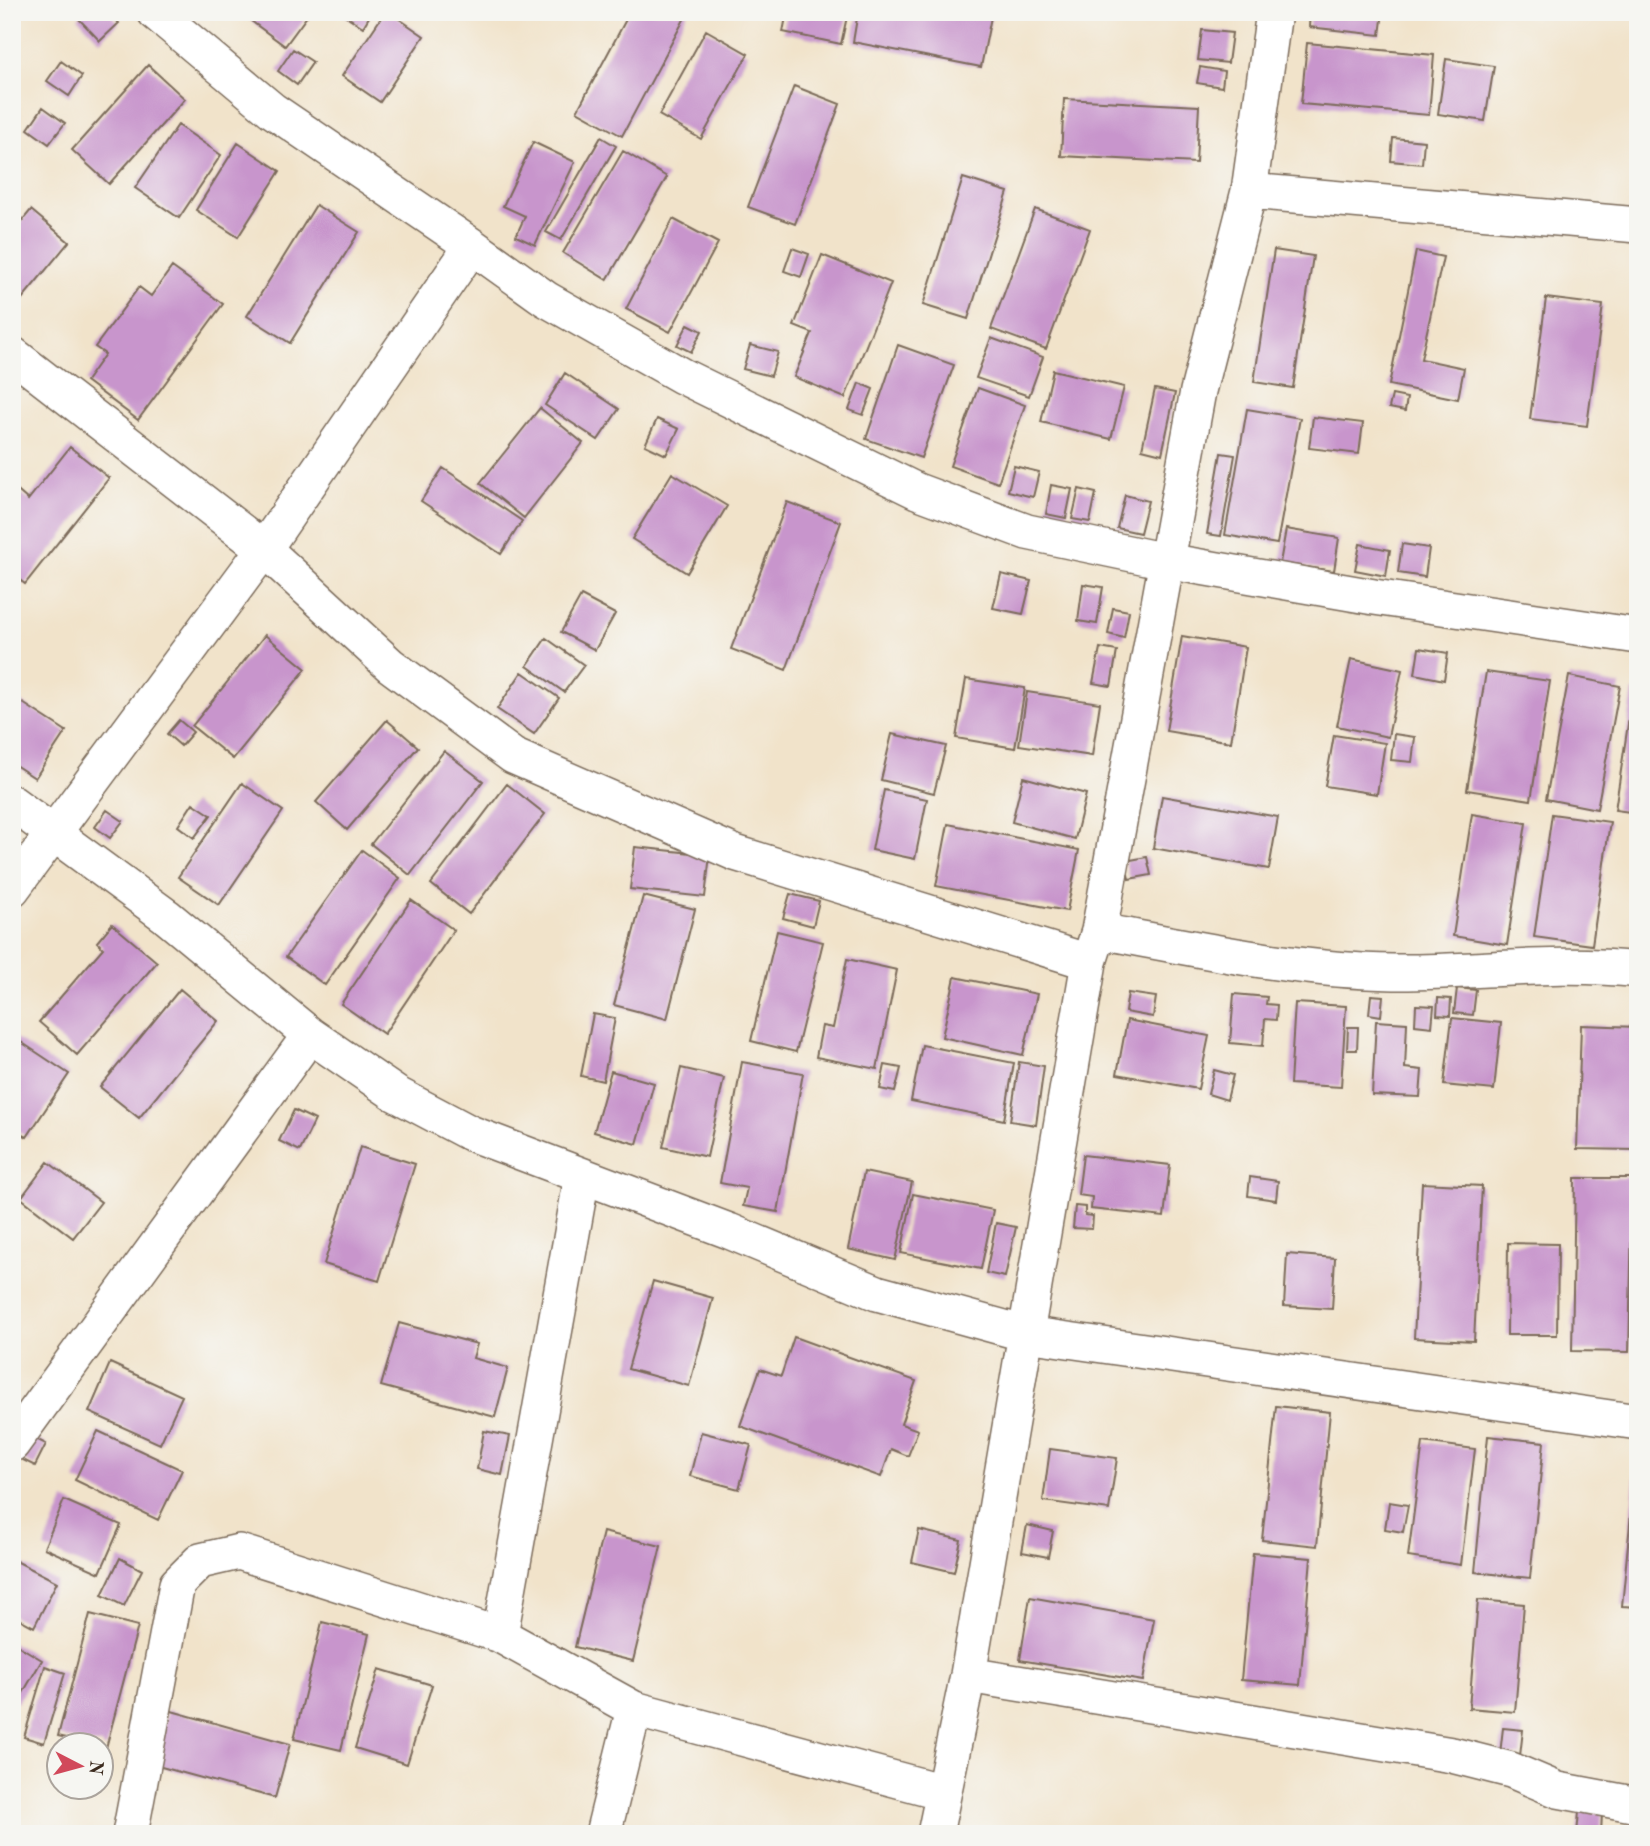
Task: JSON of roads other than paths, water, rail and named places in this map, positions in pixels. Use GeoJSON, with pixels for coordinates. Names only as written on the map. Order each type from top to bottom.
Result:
{"type":"FeatureCollection","features":[{"type":"Feature","properties":{"kind":"street"},"geometry":{"type":"LineString","coordinates":[[155,12],[272,110],[545,299],[681,376],[917,491],[1027,532],[1166,561],[1374,597],[1638,636]]}},
{"type":"Feature","properties":{"kind":"street"},"geometry":{"type":"LineString","coordinates":[[934,1834],[968,1675],[1094,946],[1198,391],[1249,191],[1274,12]]}},
{"type":"Feature","properties":{"kind":"street"},"geometry":{"type":"LineString","coordinates":[[1249,191],[1638,225]]}},
{"type":"Feature","properties":{"kind":"street"},"geometry":{"type":"LineString","coordinates":[[12,889],[264,550],[472,246]]}},
{"type":"Feature","properties":{"kind":"street"},"geometry":{"type":"LineString","coordinates":[[12,354],[264,550],[390,665],[513,756],[735,853],[1094,946],[1240,956],[1393,972],[1533,967],[1615,967],[1638,970]]}},
{"type":"Feature","properties":{"kind":"street"},"geometry":{"type":"LineString","coordinates":[[12,803],[166,916],[310,1035],[396,1094],[470,1133],[729,1231],[877,1293],[1026,1334],[1638,1422]]}},
{"type":"Feature","properties":{"kind":"street"},"geometry":{"type":"LineString","coordinates":[[12,1444],[310,1035]]}},
{"type":"Feature","properties":{"kind":"street"},"geometry":{"type":"LineString","coordinates":[[500,1635],[582,1177]]}},
{"type":"Feature","properties":{"kind":"street"},"geometry":{"type":"LineString","coordinates":[[130,1834],[177,1584],[200,1561],[239,1552],[500,1635],[634,1709],[943,1792]]}},
{"type":"Feature","properties":{"kind":"street"},"geometry":{"type":"LineString","coordinates":[[968,1675],[1452,1755],[1511,1770],[1558,1790],[1638,1805]]}},
{"type":"Feature","properties":{"kind":"street"},"geometry":{"type":"LineString","coordinates":[[603,1834],[634,1709]]}}]}
